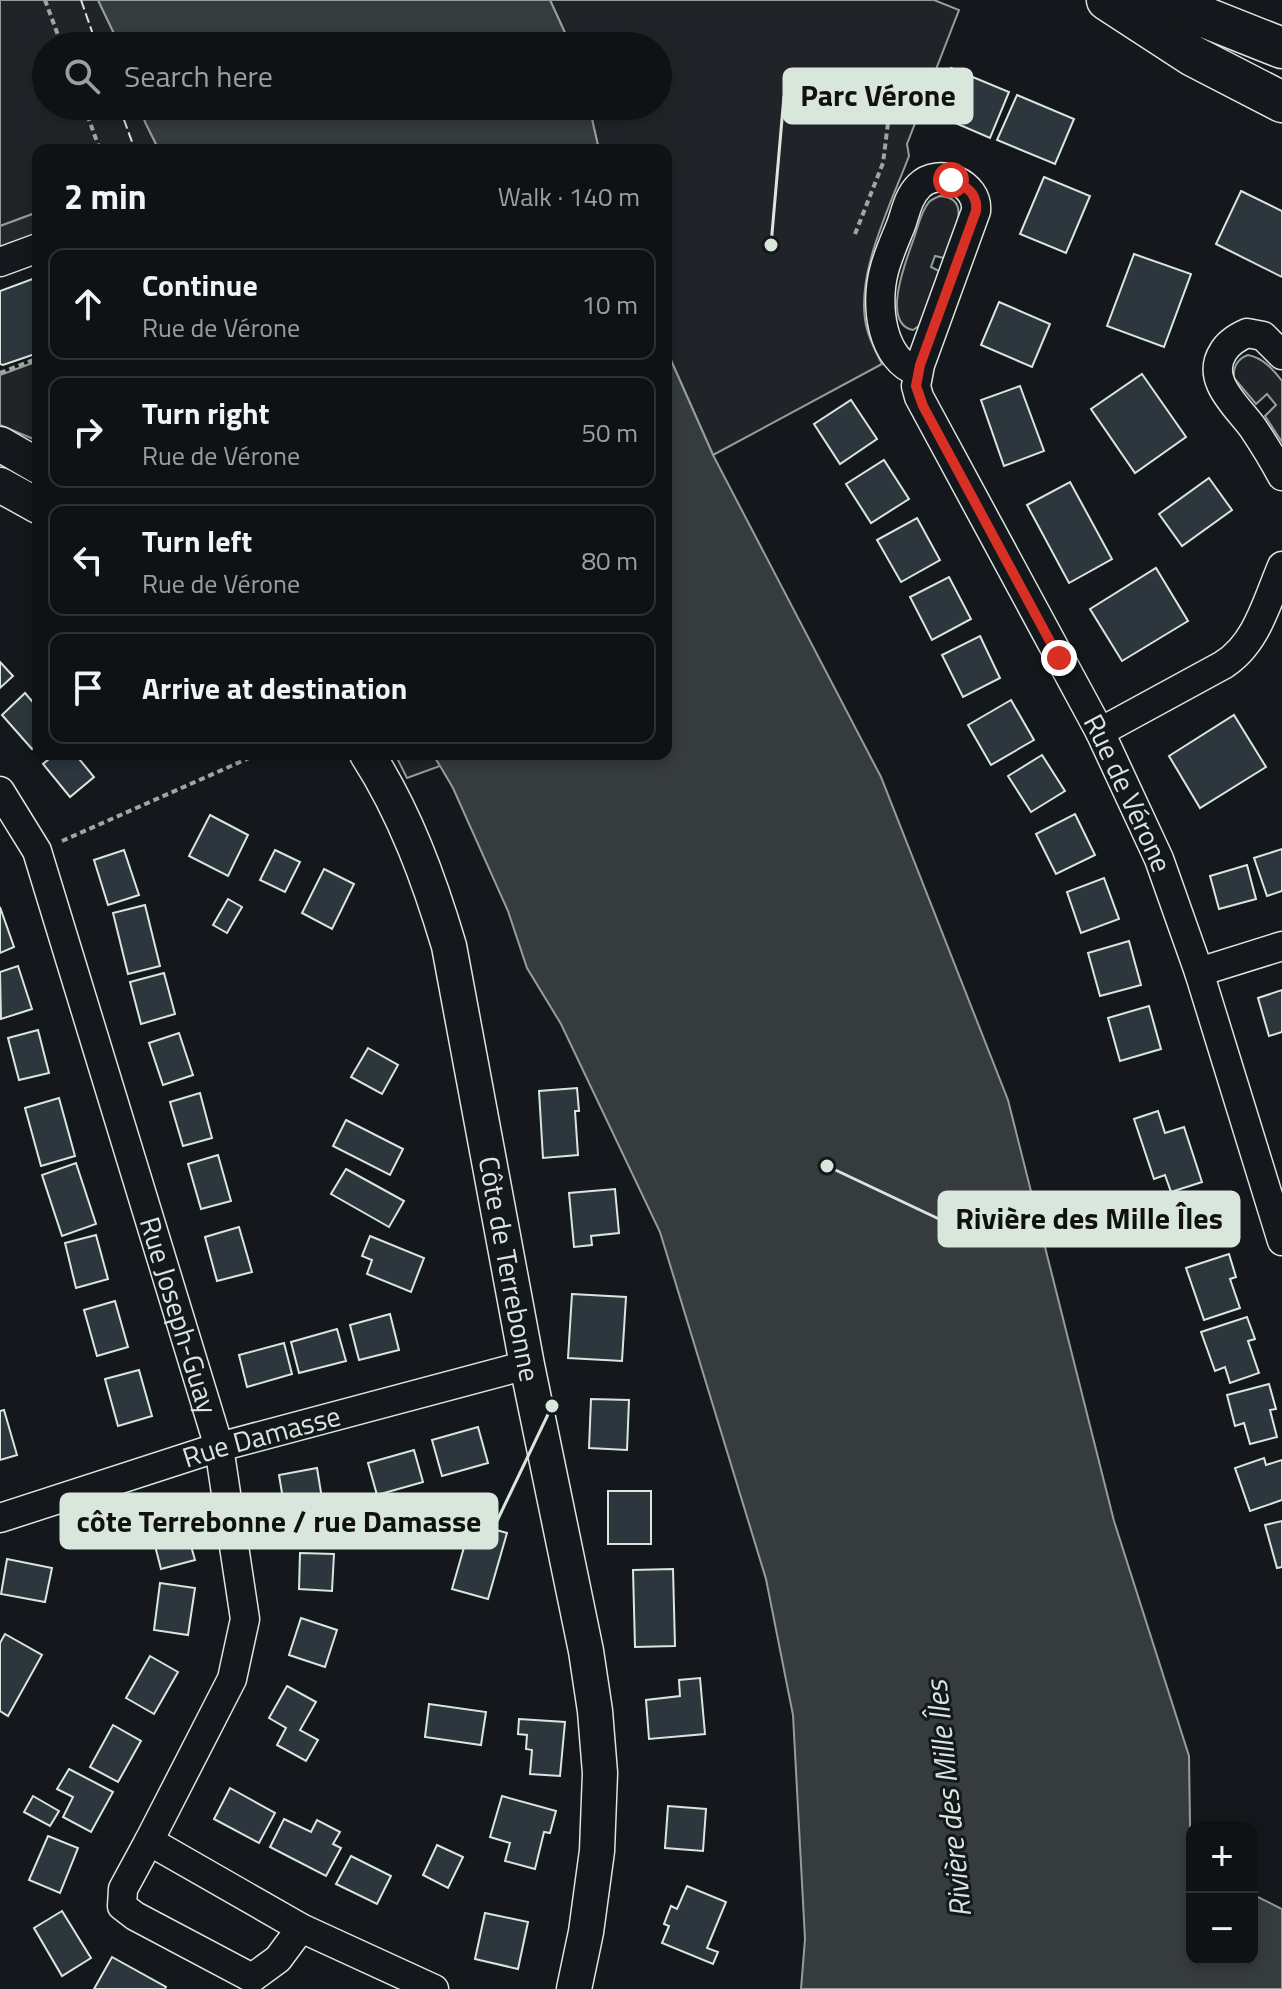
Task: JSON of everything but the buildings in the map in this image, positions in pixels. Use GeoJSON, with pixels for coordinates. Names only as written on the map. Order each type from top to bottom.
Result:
{"type":"FeatureCollection","features":[{"type":"Feature","properties":{"kind":"highway"},"geometry":{"type":"LineString","coordinates":[[1107,0],[1193,56],[1282,102]]}},
{"type":"Feature","properties":{"kind":"highway"},"geometry":{"type":"LineString","coordinates":[[1161,0],[1282,48]]}},
{"type":"Feature","properties":{"kind":"main road"},"geometry":{"type":"LineString","coordinates":[[0,444],[32,463]]}},
{"type":"Feature","properties":{"kind":"main road"},"geometry":{"type":"LineString","coordinates":[[0,485],[32,503]]}},
{"type":"Feature","properties":{"kind":"main road","name":"Côte de Terrebonne"},"geometry":{"type":"LineString","coordinates":[[370,760],[410,833],[449,946],[527,1365],[586,1651],[599,1752],[595,1868],[574,1989]]}},
{"type":"Feature","properties":{"kind":"street"},"geometry":{"type":"LineString","coordinates":[[942,178],[963,185],[977,203],[918,372],[908,369],[896,358],[887,339],[880,297],[882,282],[911,196],[924,181],[942,178]]}},
{"type":"Feature","properties":{"kind":"street"},"geometry":{"type":"LineString","coordinates":[[0,262],[32,250]]}},
{"type":"Feature","properties":{"kind":"street"},"geometry":{"type":"LineString","coordinates":[[1282,355],[1263,336],[1247,333],[1226,347],[1217,370],[1228,397],[1253,428],[1282,476]]}},
{"type":"Feature","properties":{"kind":"street","name":"Rue de Vérone"},"geometry":{"type":"LineString","coordinates":[[918,372],[916,386],[923,406],[1100,732],[1159,859],[1199,972],[1282,1241]]}},
{"type":"Feature","properties":{"kind":"street"},"geometry":{"type":"LineString","coordinates":[[1100,732],[1242,652],[1282,566]]}},
{"type":"Feature","properties":{"kind":"street","name":"Rue Joseph-Guay"},"geometry":{"type":"LineString","coordinates":[[0,791],[37,851],[219,1447],[245,1619],[232,1679],[123,1889],[122,1906],[135,1916],[252,1978],[278,1959],[301,1928]]}},
{"type":"Feature","properties":{"kind":"street"},"geometry":{"type":"LineString","coordinates":[[1199,972],[1282,946]]}},
{"type":"Feature","properties":{"kind":"street","name":"Rue Damasse"},"geometry":{"type":"LineString","coordinates":[[0,1518],[219,1447],[527,1365]]}},
{"type":"Feature","properties":{"kind":"street"},"geometry":{"type":"LineString","coordinates":[[149,1841],[301,1928],[434,1989]]}},
{"type":"Feature","properties":{"kind":"path"},"geometry":{"type":"LineString","coordinates":[[45,0],[57,32]]}},
{"type":"Feature","properties":{"kind":"path"},"geometry":{"type":"LineString","coordinates":[[855,234],[883,163],[890,107]]}},
{"type":"Feature","properties":{"kind":"path"},"geometry":{"type":"LineString","coordinates":[[89,120],[98,144]]}},
{"type":"Feature","properties":{"kind":"path"},"geometry":{"type":"LineString","coordinates":[[0,373],[32,361]]}},
{"type":"Feature","properties":{"kind":"path"},"geometry":{"type":"LineString","coordinates":[[56,844],[245,760]]}},
{"type":"Feature","properties":{"kind":"shaded area"},"geometry":{"type":"Polygon","coordinates":[[[0,0],[98,0],[113,32],[32,32],[32,120],[144,120],[156,144],[32,144],[32,214],[0,226],[0,0]]]}},
{"type":"Feature","properties":{"kind":"shaded area"},"geometry":{"type":"Polygon","coordinates":[[[550,0],[934,0],[959,10],[907,144],[909,156],[869,265],[864,309],[868,333],[882,364],[713,455],[672,363],[672,144],[598,144],[592,120],[672,120],[672,32],[565,32],[550,0]]]}},
{"type":"Feature","properties":{"kind":"shaded area"},"geometry":{"type":"Polygon","coordinates":[[[940,196],[951,198],[956,204],[958,221],[944,258],[935,256],[931,267],[939,271],[920,325],[913,330],[903,325],[898,316],[898,289],[922,214],[932,199],[940,196]]]}},
{"type":"Feature","properties":{"kind":"shaded area"},"geometry":{"type":"Polygon","coordinates":[[[32,214],[32,250],[0,262],[0,226],[32,214]]]}},
{"type":"Feature","properties":{"kind":"shaded area"},"geometry":{"type":"Polygon","coordinates":[[[1248,355],[1267,365],[1282,381],[1282,442],[1265,416],[1276,405],[1267,394],[1256,404],[1234,378],[1236,364],[1248,355]]]}},
{"type":"Feature","properties":{"kind":"shaded area"},"geometry":{"type":"Polygon","coordinates":[[[32,363],[32,438],[0,425],[0,375],[32,363]]]}},
{"type":"Feature","properties":{"kind":"shaded area"},"geometry":{"type":"Polygon","coordinates":[[[398,760],[436,760],[440,766],[407,778],[398,760]]]}},
{"type":"Feature","properties":{"kind":"water"},"geometry":{"type":"Polygon","coordinates":[[[98,0],[550,0],[565,32],[113,32],[98,0]]]}},
{"type":"Feature","properties":{"kind":"water"},"geometry":{"type":"Polygon","coordinates":[[[592,120],[598,144],[156,144],[145,122],[592,120]]]}},
{"type":"Feature","properties":{"kind":"water","name":"Rivière des Mille Îles"},"geometry":{"type":"Polygon","coordinates":[[[672,363],[713,455],[881,777],[1008,1100],[1114,1521],[1189,1756],[1186,1965],[1258,1965],[1258,1897],[1282,1909],[1282,1989],[801,1989],[805,1939],[793,1715],[766,1579],[660,1232],[561,1024],[527,968],[508,911],[453,788],[437,760],[672,760],[672,363]]]}},
{"type":"Feature","properties":{"kind":"fence"},"geometry":{"type":"LineString","coordinates":[[81,0],[92,32]]}},
{"type":"Feature","properties":{"kind":"fence"},"geometry":{"type":"LineString","coordinates":[[124,120],[133,144]]}},
{"type":"Feature","properties":{"kind":"place","name":"Parc Vérone"},"geometry":{"type":"Point","coordinates":[771,245]}},
{"type":"Feature","properties":{"kind":"place","name":"Rivière des Mille Îles"},"geometry":{"type":"Point","coordinates":[827,1166]}},
{"type":"Feature","properties":{"kind":"place","name":"côte Terrebonne / rue Damasse"},"geometry":{"type":"Point","coordinates":[552,1406]}},
{"type":"Feature","properties":{"kind":"route"},"geometry":{"type":"LineString","coordinates":[[951,180],[963,185],[975,197],[975,219],[920,365],[916,386],[923,406],[1059,658]]}}]}
